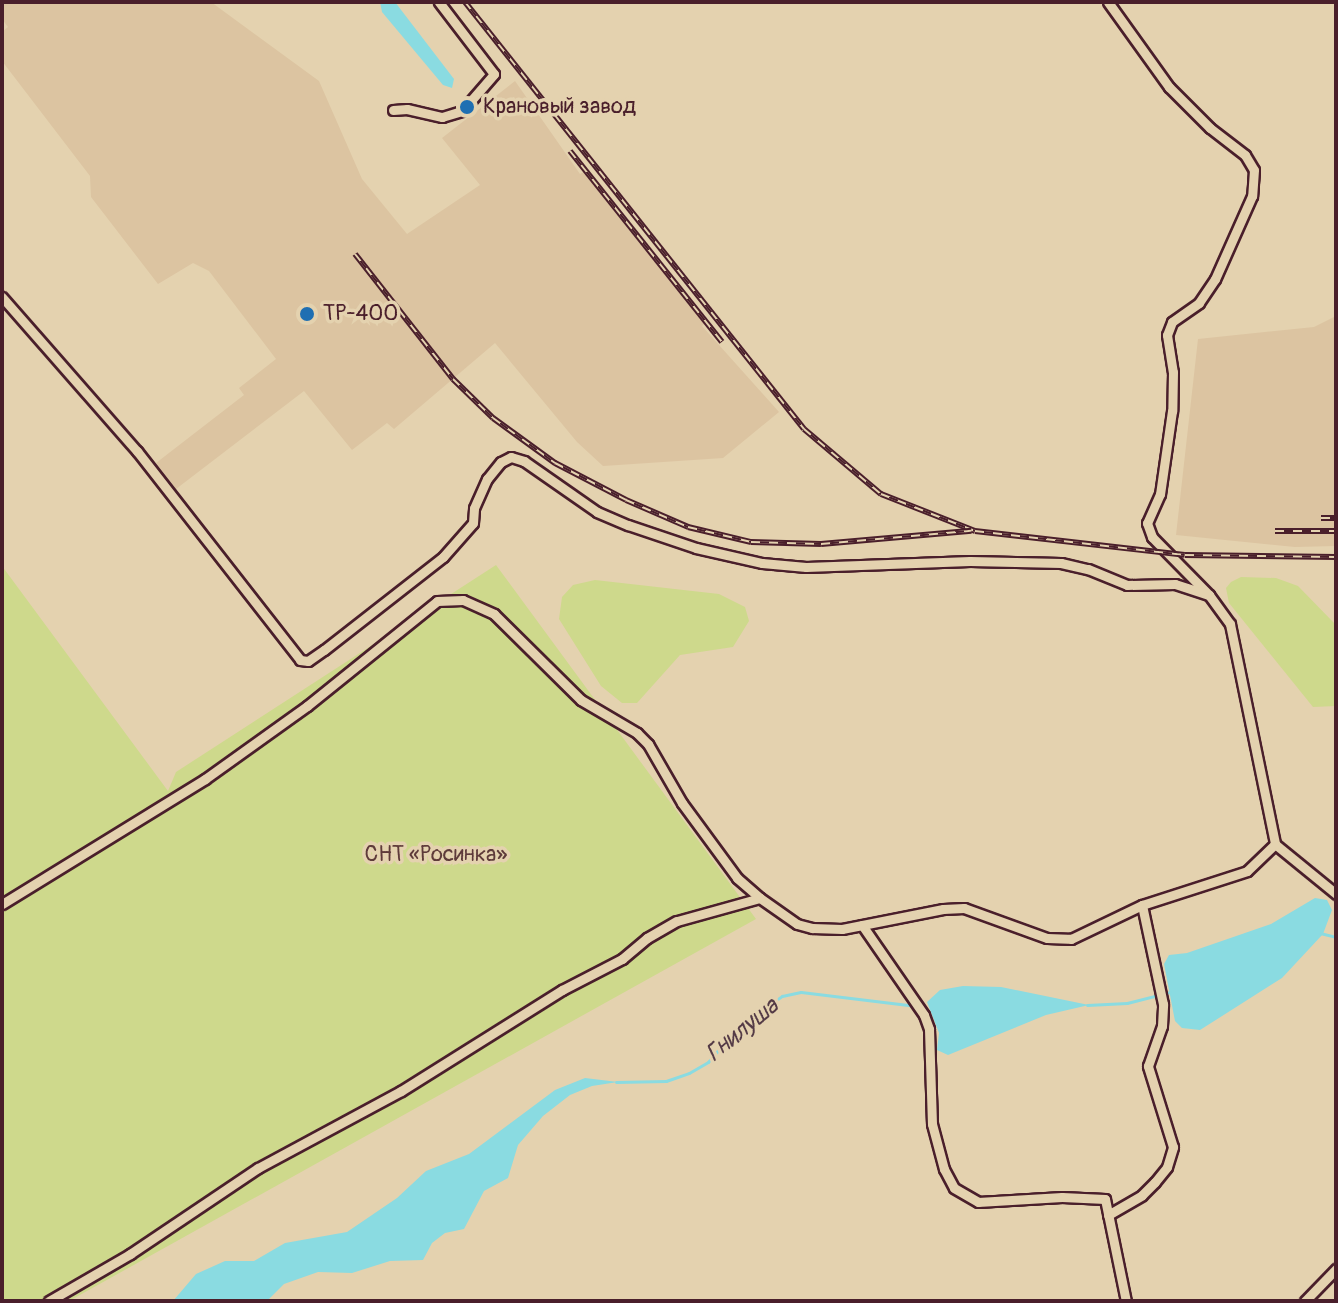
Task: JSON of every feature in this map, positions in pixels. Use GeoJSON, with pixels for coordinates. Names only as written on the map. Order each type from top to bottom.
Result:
{"type":"FeatureCollection","features":[{"type":"Feature","properties":{"kind":"street"},"geometry":{"type":"LineString","coordinates":[[393,110],[407,109],[442,117],[462,111],[494,74],[439,2]]}},
{"type":"Feature","properties":{"kind":"street"},"geometry":{"type":"LineString","coordinates":[[1108,2],[1169,87],[1210,128],[1245,155],[1254,170],[1252,196],[1215,279],[1199,303],[1172,322],[1167,335],[1173,372],[1172,411],[1160,494],[1147,523],[1152,537],[1209,595],[1230,624],[1275,844],[1336,894]]}},
{"type":"Feature","properties":{"kind":"street"},"geometry":{"type":"LineString","coordinates":[[2,297],[137,451],[300,660],[308,661],[324,650],[443,557],[473,523],[474,508],[487,479],[501,462],[511,457],[524,461],[597,512],[696,548],[762,563],[806,567],[970,561],[1061,563],[1088,569],[1127,585],[1175,584],[1209,595]]}},
{"type":"Feature","properties":{"kind":"street"},"geometry":{"type":"LineString","coordinates":[[2,904],[229,763],[307,706],[437,601],[463,600],[494,614],[581,700],[637,733],[648,744],[682,803],[737,878],[797,924],[842,929],[943,909],[964,908],[1047,938],[1071,939],[1142,905],[1247,871],[1275,844]]}},
{"type":"Feature","properties":{"kind":"street"},"geometry":{"type":"LineString","coordinates":[[49,1301],[130,1254],[258,1168],[401,1091],[562,990],[622,959],[647,938],[677,921],[760,898]]}},
{"type":"Feature","properties":{"kind":"street"},"geometry":{"type":"LineString","coordinates":[[1108,1215],[1142,1195],[1155,1182],[1167,1167],[1173,1147],[1148,1066],[1162,1026],[1163,1004],[1142,905]]}},
{"type":"Feature","properties":{"kind":"street"},"geometry":{"type":"LineString","coordinates":[[862,925],[924,1015],[929,1029],[932,1124],[944,1169],[954,1188],[978,1202],[1062,1197],[1105,1199],[1126,1301]]}},
{"type":"Feature","properties":{"kind":"street"},"geometry":{"type":"LineString","coordinates":[[1305,1301],[1336,1269]]}},
{"type":"Feature","properties":{"kind":"shaded area"},"geometry":{"type":"Polygon","coordinates":[[[2,2],[211,2],[319,81],[362,179],[407,234],[480,185],[442,138],[515,81],[580,174],[587,170],[707,321],[702,326],[779,412],[723,458],[603,466],[577,442],[495,343],[394,429],[387,423],[352,450],[304,391],[176,489],[156,463],[244,395],[239,388],[276,359],[209,271],[193,263],[158,284],[91,197],[90,176],[2,61],[2,32],[8,27],[2,19],[2,2]]]}},
{"type":"Feature","properties":{"kind":"shaded area"},"geometry":{"type":"Polygon","coordinates":[[[1336,316],[1336,546],[1295,547],[1176,535],[1198,339],[1314,327],[1336,316]]]}},
{"type":"Feature","properties":{"kind":"green space","name":"СНТ «Росинка»"},"geometry":{"type":"Polygon","coordinates":[[[496,565],[756,919],[69,1301],[2,1301],[2,566],[168,791],[176,772],[496,565]]]}},
{"type":"Feature","properties":{"kind":"green space"},"geometry":{"type":"Polygon","coordinates":[[[1241,577],[1276,578],[1298,586],[1336,625],[1336,706],[1313,707],[1229,603],[1226,588],[1241,577]]]}},
{"type":"Feature","properties":{"kind":"green space"},"geometry":{"type":"Polygon","coordinates":[[[595,580],[719,594],[745,607],[749,621],[733,647],[680,655],[637,703],[622,703],[601,686],[559,619],[562,597],[573,585],[595,580]]]}},
{"type":"Feature","properties":{"kind":"water"},"geometry":{"type":"Polygon","coordinates":[[[380,2],[395,2],[454,79],[452,88],[443,85],[382,12],[380,2]]]}},
{"type":"Feature","properties":{"kind":"water"},"geometry":{"type":"Polygon","coordinates":[[[1315,898],[1327,900],[1332,910],[1323,934],[1282,978],[1200,1030],[1182,1028],[1175,1021],[1164,964],[1169,955],[1187,953],[1271,924],[1315,898]]]}},
{"type":"Feature","properties":{"kind":"water"},"geometry":{"type":"Polygon","coordinates":[[[963,986],[1001,987],[1089,1005],[1046,1015],[948,1055],[937,1050],[939,1033],[927,1002],[940,990],[963,986]]]}},
{"type":"Feature","properties":{"kind":"water"},"geometry":{"type":"Polygon","coordinates":[[[585,1078],[618,1082],[592,1086],[570,1095],[543,1116],[518,1145],[508,1178],[484,1191],[464,1229],[445,1233],[432,1243],[423,1260],[390,1261],[352,1273],[318,1272],[284,1284],[267,1301],[173,1301],[196,1274],[225,1261],[254,1261],[285,1243],[347,1232],[397,1198],[426,1171],[469,1154],[555,1090],[585,1078]]]}},
{"type":"Feature","properties":{"kind":"waterway"},"geometry":{"type":"LineString","coordinates":[[1320,933],[1336,937]]}},
{"type":"Feature","properties":{"kind":"waterway","name":"Гнилуша"},"geometry":{"type":"LineString","coordinates":[[616,1082],[666,1081],[689,1073],[708,1062],[738,1027],[782,996],[801,992],[916,1006]]}},
{"type":"Feature","properties":{"kind":"waterway","name":"Гнилуша"},"geometry":{"type":"LineString","coordinates":[[1087,1005],[1127,1003],[1170,992]]}},
{"type":"Feature","properties":{"kind":"railway"},"geometry":{"type":"LineString","coordinates":[[465,2],[804,429],[881,494],[975,531],[1185,555],[1336,557]]}},
{"type":"Feature","properties":{"kind":"railway"},"geometry":{"type":"LineString","coordinates":[[570,151],[722,342]]}},
{"type":"Feature","properties":{"kind":"railway"},"geometry":{"type":"LineString","coordinates":[[355,254],[453,379],[493,418],[555,463],[626,500],[688,527],[751,542],[821,544],[971,531]]}},
{"type":"Feature","properties":{"kind":"railway"},"geometry":{"type":"LineString","coordinates":[[1321,518],[1336,518]]}},
{"type":"Feature","properties":{"kind":"railway"},"geometry":{"type":"LineString","coordinates":[[1275,531],[1336,531]]}},
{"type":"Feature","properties":{"kind":"place","name":"Крановый завод"},"geometry":{"type":"Point","coordinates":[467,107]}},
{"type":"Feature","properties":{"kind":"place","name":"ТР-400"},"geometry":{"type":"Point","coordinates":[307,314]}}]}
